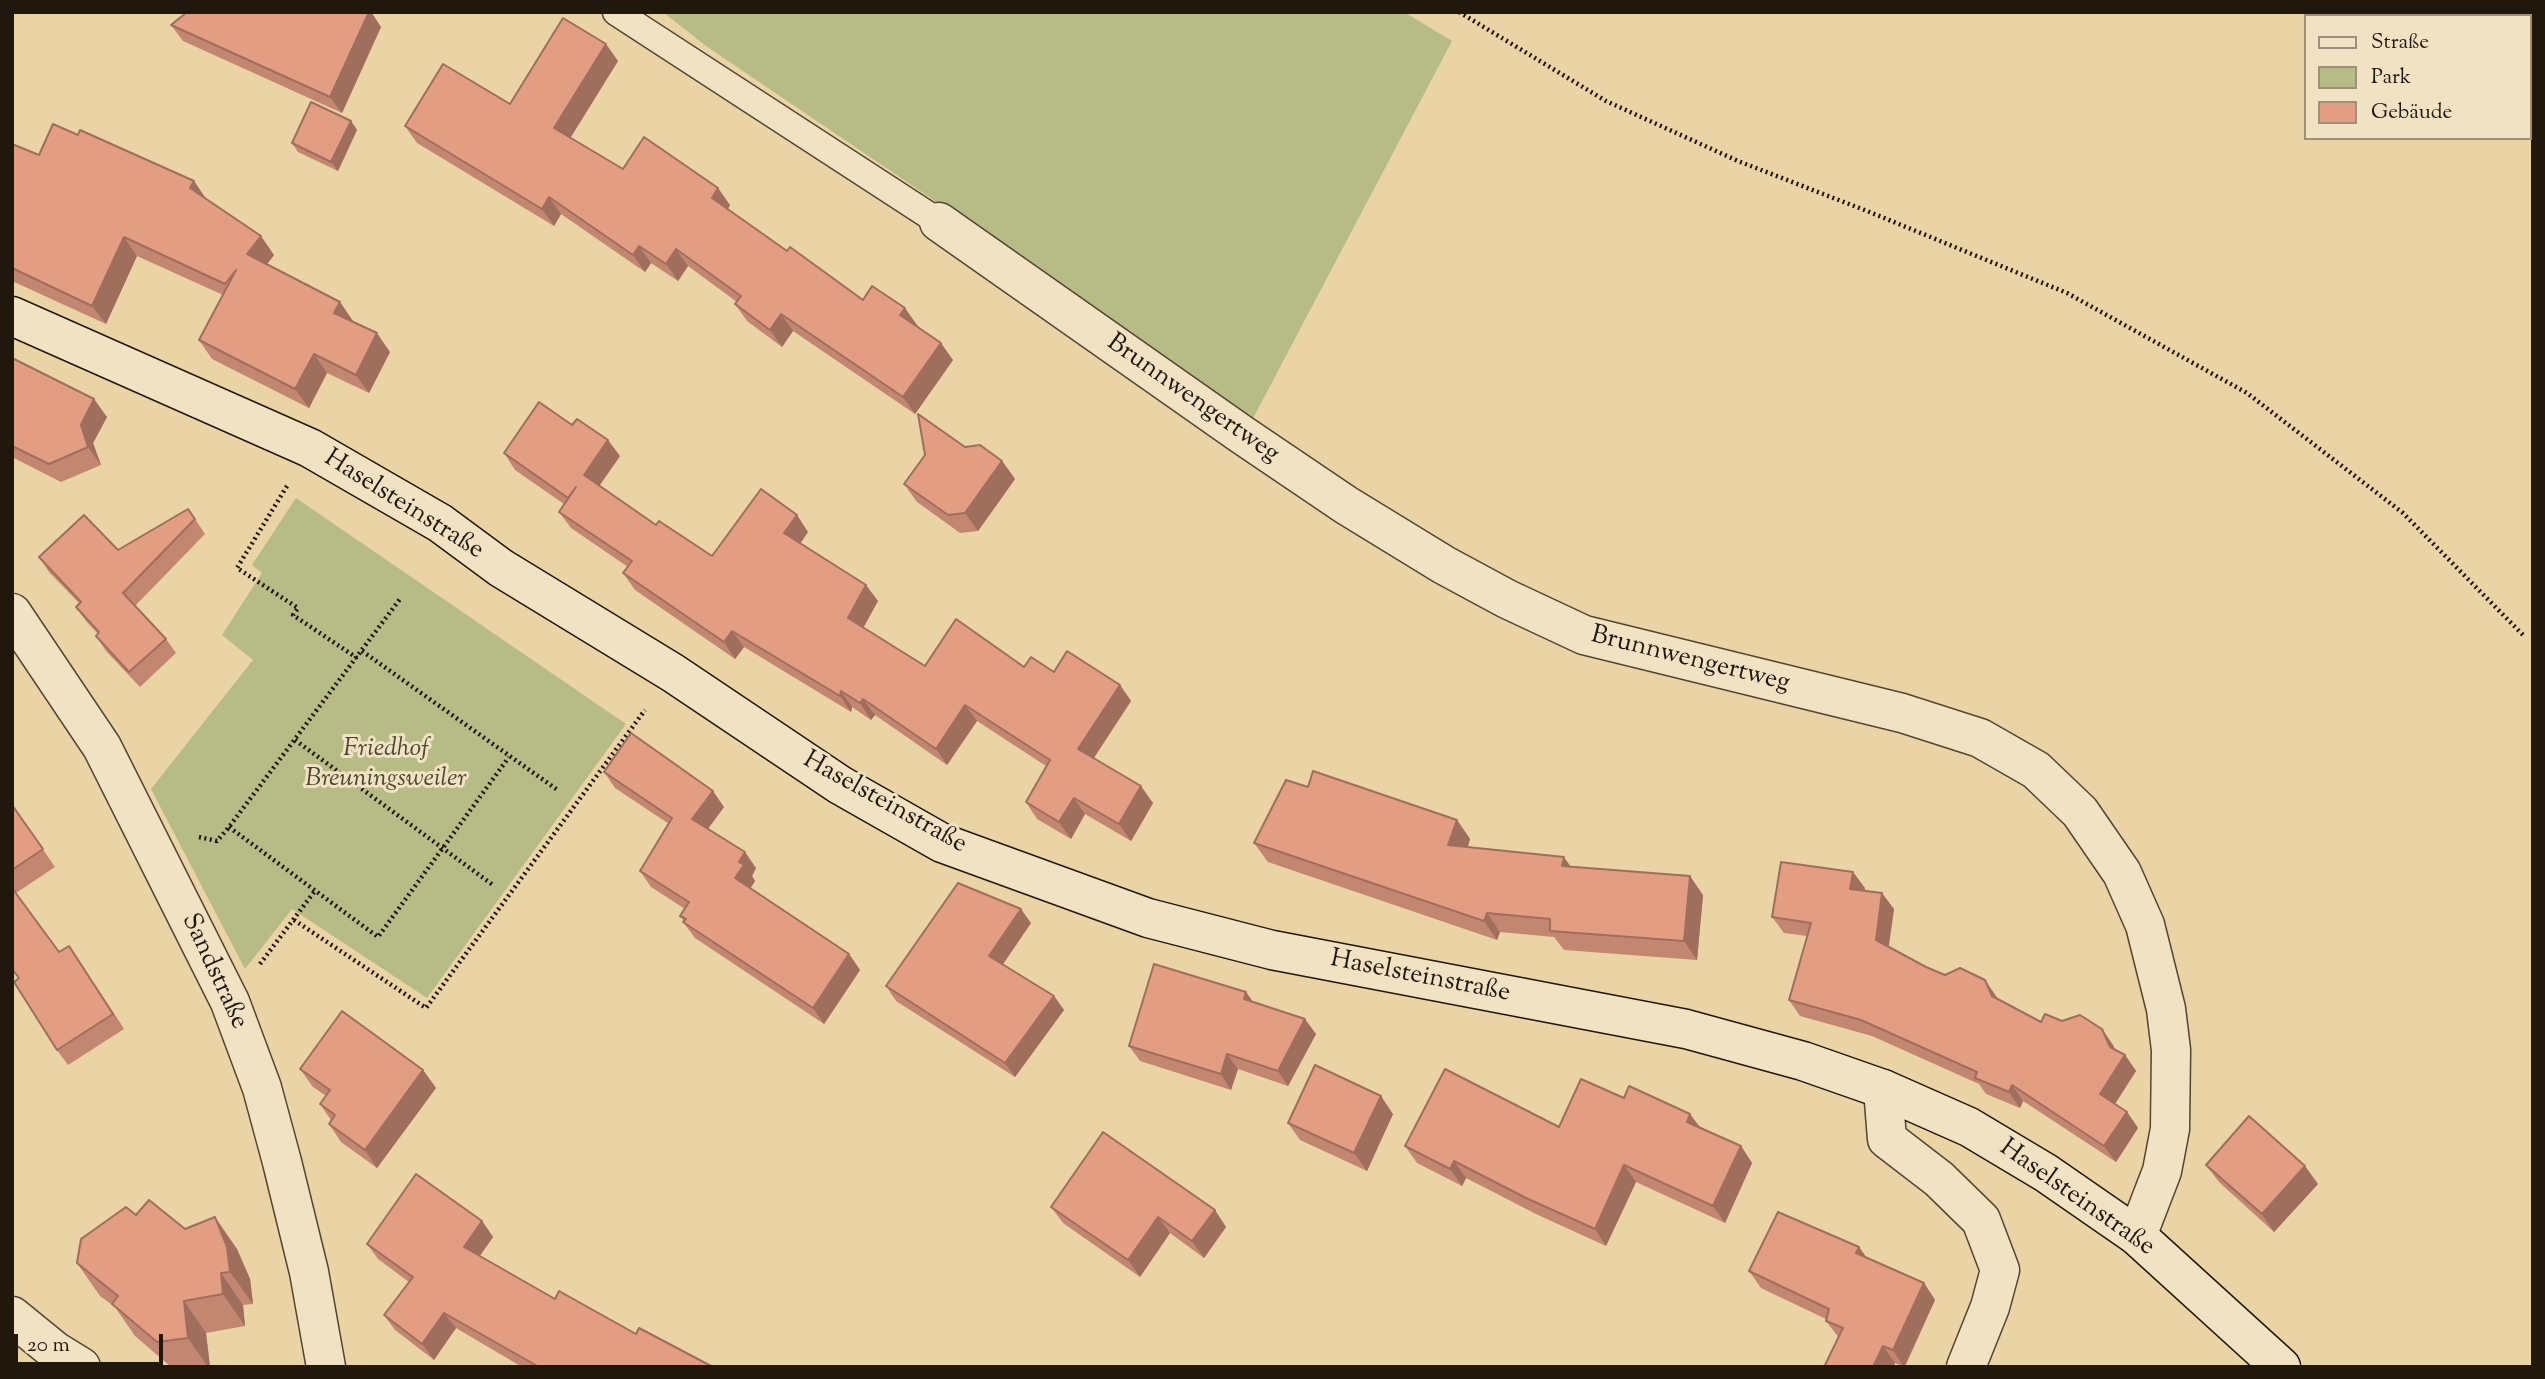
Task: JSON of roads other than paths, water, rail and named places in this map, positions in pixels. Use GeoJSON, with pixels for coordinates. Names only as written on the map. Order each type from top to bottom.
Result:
{"type":"FeatureCollection","features":[{"type":"Feature","properties":{"kind":"street","name":"Brunnwengertweg"},"geometry":{"type":"LineString","coordinates":[[939,222],[1346,505],[1444,565],[1507,599],[1584,635],[1902,713],[1980,738],[2036,770],[2080,812],[2122,873],[2145,925],[2166,1009],[2171,1050],[2170,1129],[2162,1171],[2137,1236]]}},
{"type":"Feature","properties":{"kind":"street","name":"Haselsteinstraße"},"geometry":{"type":"LineString","coordinates":[[12,316],[310,448],[440,523],[501,568],[673,673],[840,785],[942,843],[1148,918],[1272,950],[1686,1029],[1803,1061],[1883,1089],[1969,1127],[2046,1173],[2137,1236],[2281,1367]]}},
{"type":"Feature","properties":{"kind":"street","name":"Sandstraße"},"geometry":{"type":"LineString","coordinates":[[12,613],[102,747],[230,1002],[262,1088],[309,1272],[326,1367]]}},
{"type":"Feature","properties":{"kind":"street"},"geometry":{"type":"LineString","coordinates":[[1883,1089],[1887,1139],[1939,1179],[1981,1220],[2000,1270],[1990,1307],[1966,1367]]}},
{"type":"Feature","properties":{"kind":"street"},"geometry":{"type":"LineString","coordinates":[[12,1316],[55,1351],[81,1367]]}},
{"type":"Feature","properties":{"kind":"lane"},"geometry":{"type":"LineString","coordinates":[[616,12],[939,222]]}},
{"type":"Feature","properties":{"kind":"park label","name":"Friedhof Breuningsweiler"},"geometry":{"type":"Point","coordinates":[386,766]}}]}
